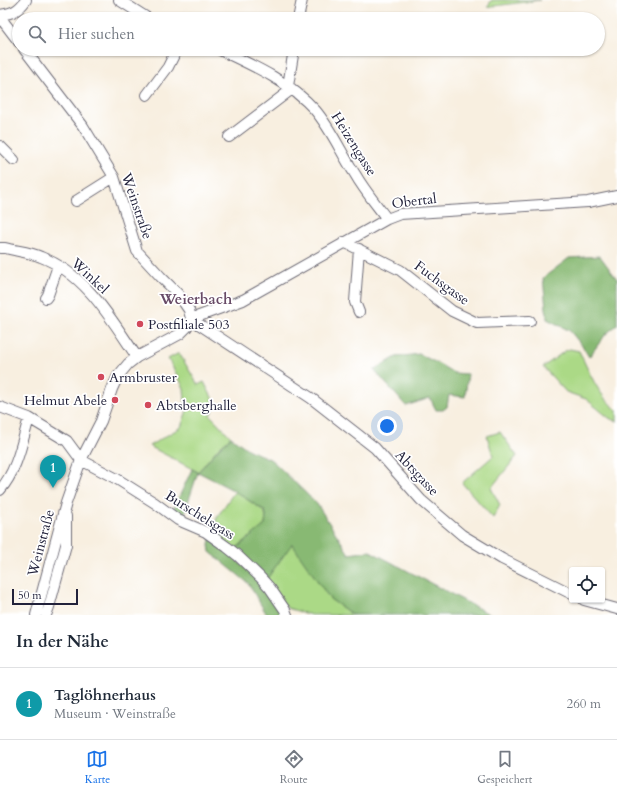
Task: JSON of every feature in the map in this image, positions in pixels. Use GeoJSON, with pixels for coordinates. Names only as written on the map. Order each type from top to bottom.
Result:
{"type":"FeatureCollection","features":[{"type":"Feature","properties":{"kind":"street"},"geometry":{"type":"LineString","coordinates":[[12,32],[0,16],[19,8],[26,0]]}},
{"type":"Feature","properties":{"kind":"street"},"geometry":{"type":"LineString","coordinates":[[119,0],[138,12]]}},
{"type":"Feature","properties":{"kind":"street"},"geometry":{"type":"LineString","coordinates":[[299,12],[302,0]]}},
{"type":"Feature","properties":{"kind":"street","name":"Weinstraße"},"geometry":{"type":"LineString","coordinates":[[29,56],[83,126],[114,177],[138,251],[178,294],[189,310],[190,319],[187,328],[180,334],[137,357],[128,364],[118,376],[101,421],[81,460],[66,503],[36,615]]}},
{"type":"Feature","properties":{"kind":"street"},"geometry":{"type":"LineString","coordinates":[[147,95],[168,67],[174,56]]}},
{"type":"Feature","properties":{"kind":"street","name":"Heizengasse"},"geometry":{"type":"LineString","coordinates":[[232,56],[276,78],[312,107],[326,124],[355,175],[387,219]]}},
{"type":"Feature","properties":{"kind":"street"},"geometry":{"type":"LineString","coordinates":[[229,137],[290,88],[293,56]]}},
{"type":"Feature","properties":{"kind":"street"},"geometry":{"type":"LineString","coordinates":[[0,146],[14,160]]}},
{"type":"Feature","properties":{"kind":"street"},"geometry":{"type":"LineString","coordinates":[[76,201],[114,177]]}},
{"type":"Feature","properties":{"kind":"street","name":"Obertal"},"geometry":{"type":"LineString","coordinates":[[190,319],[243,300],[344,242],[387,219],[400,214],[588,202],[617,196]]}},
{"type":"Feature","properties":{"kind":"street","name":"Fuchsgasse"},"geometry":{"type":"LineString","coordinates":[[344,242],[400,270],[452,311],[477,322],[530,321]]}},
{"type":"Feature","properties":{"kind":"street","name":"Winkel"},"geometry":{"type":"LineString","coordinates":[[0,248],[41,257],[68,271],[98,300],[137,357]]}},
{"type":"Feature","properties":{"kind":"street"},"geometry":{"type":"LineString","coordinates":[[359,249],[355,302],[359,312]]}},
{"type":"Feature","properties":{"kind":"street"},"geometry":{"type":"LineString","coordinates":[[46,298],[58,266]]}},
{"type":"Feature","properties":{"kind":"street","name":"Abtsgasse"},"geometry":{"type":"LineString","coordinates":[[190,319],[311,398],[376,448],[421,500],[462,535],[502,559],[569,592]]}},
{"type":"Feature","properties":{"kind":"street"},"geometry":{"type":"LineString","coordinates":[[0,407],[29,418],[67,442],[81,460]]}},
{"type":"Feature","properties":{"kind":"street"},"geometry":{"type":"LineString","coordinates":[[0,490],[6,483],[13,470],[29,418]]}},
{"type":"Feature","properties":{"kind":"street","name":"Burschelsgass"},"geometry":{"type":"LineString","coordinates":[[81,460],[119,476],[156,500],[178,520],[206,532],[237,555],[253,569],[270,588],[287,615]]}},
{"type":"Feature","properties":{"kind":"street"},"geometry":{"type":"LineString","coordinates":[[46,615],[66,545],[66,503]]}},
{"type":"Feature","properties":{"kind":"street"},"geometry":{"type":"LineString","coordinates":[[595,603],[617,609]]}},
{"type":"Feature","properties":{"kind":"green space"},"geometry":{"type":"Polygon","coordinates":[[[492,0],[540,0],[487,7],[492,0]]]}},
{"type":"Feature","properties":{"kind":"green space"},"geometry":{"type":"Polygon","coordinates":[[[600,256],[617,279],[617,325],[606,334],[589,357],[570,331],[547,319],[543,278],[569,258],[600,256]]]}},
{"type":"Feature","properties":{"kind":"green space"},"geometry":{"type":"Polygon","coordinates":[[[570,349],[579,351],[590,375],[604,398],[617,410],[617,422],[609,418],[586,399],[566,392],[543,367],[570,349]]]}},
{"type":"Feature","properties":{"kind":"green space"},"geometry":{"type":"Polygon","coordinates":[[[179,353],[198,385],[204,382],[216,405],[210,415],[231,437],[219,447],[198,472],[149,446],[181,427],[189,405],[185,403],[184,388],[168,359],[179,353]]]}},
{"type":"Feature","properties":{"kind":"green space"},"geometry":{"type":"Polygon","coordinates":[[[419,354],[454,373],[468,374],[465,397],[449,395],[447,407],[443,410],[436,410],[430,398],[406,406],[374,370],[396,357],[419,354]]]}},
{"type":"Feature","properties":{"kind":"green space"},"geometry":{"type":"Polygon","coordinates":[[[500,432],[517,456],[491,488],[500,505],[493,518],[462,483],[493,456],[487,436],[500,432]]]}},
{"type":"Feature","properties":{"kind":"green space"},"geometry":{"type":"Polygon","coordinates":[[[231,437],[249,450],[270,459],[317,504],[349,554],[370,551],[491,615],[353,615],[330,599],[292,544],[266,580],[234,550],[265,525],[265,511],[231,489],[198,472],[231,437]]]}},
{"type":"Feature","properties":{"kind":"green space"},"geometry":{"type":"Polygon","coordinates":[[[192,469],[198,472],[183,518],[172,512],[192,469]]]}},
{"type":"Feature","properties":{"kind":"green space"},"geometry":{"type":"Polygon","coordinates":[[[235,491],[264,511],[266,516],[265,525],[234,550],[212,533],[217,517],[235,491]]]}},
{"type":"Feature","properties":{"kind":"green space"},"geometry":{"type":"Polygon","coordinates":[[[210,539],[221,546],[263,584],[283,615],[267,615],[248,583],[210,552],[210,539]]]}},
{"type":"Feature","properties":{"kind":"green space"},"geometry":{"type":"Polygon","coordinates":[[[292,543],[330,599],[353,615],[311,615],[287,608],[266,580],[292,543]]]}},
{"type":"Feature","properties":{"kind":"place","name":"Postfiliale 503"},"geometry":{"type":"Point","coordinates":[140,324]}},
{"type":"Feature","properties":{"kind":"place","name":"Armbruster"},"geometry":{"type":"Point","coordinates":[101,377]}},
{"type":"Feature","properties":{"kind":"place","name":"Helmut Abele"},"geometry":{"type":"Point","coordinates":[115,400]}},
{"type":"Feature","properties":{"kind":"place","name":"Abtsberghalle"},"geometry":{"type":"Point","coordinates":[148,405]}},
{"type":"Feature","properties":{"kind":"place","name":"Taglöhnerhaus"},"geometry":{"type":"Point","coordinates":[53,488]}},
{"type":"Feature","properties":{"kind":"district","name":"Weierbach"},"geometry":{"type":"Point","coordinates":[196,299]}}]}
